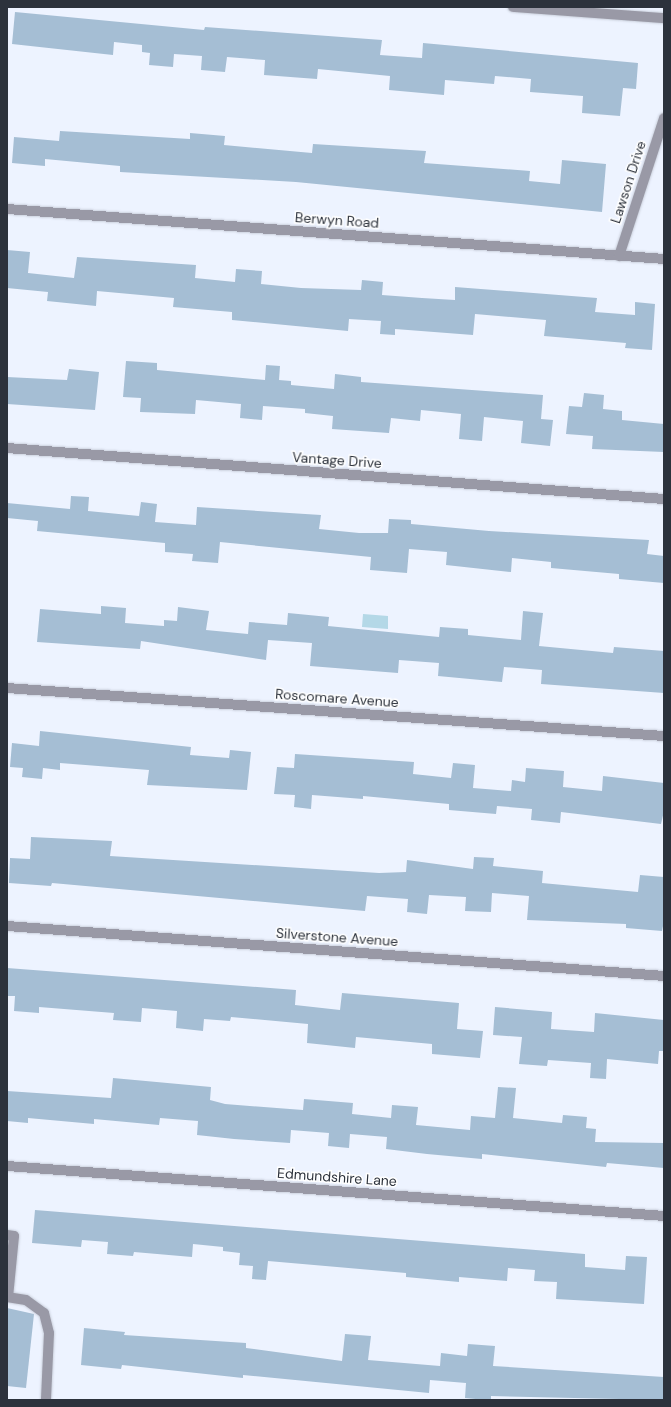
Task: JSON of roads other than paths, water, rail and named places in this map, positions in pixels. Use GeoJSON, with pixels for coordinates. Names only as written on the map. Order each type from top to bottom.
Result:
{"type":"FeatureCollection","features":[{"type":"Feature","properties":{"kind":"street"},"geometry":{"type":"LineString","coordinates":[[513,7],[664,18]]}},
{"type":"Feature","properties":{"kind":"street","name":"Lawson Drive"},"geometry":{"type":"LineString","coordinates":[[619,256],[664,118]]}},
{"type":"Feature","properties":{"kind":"street","name":"Berwyn Road"},"geometry":{"type":"LineString","coordinates":[[7,209],[664,259]]}},
{"type":"Feature","properties":{"kind":"street","name":"Vantage Drive"},"geometry":{"type":"LineString","coordinates":[[7,448],[664,499]]}},
{"type":"Feature","properties":{"kind":"street","name":"Roscomare Avenue"},"geometry":{"type":"LineString","coordinates":[[7,688],[664,736]]}},
{"type":"Feature","properties":{"kind":"street","name":"Silverstone Avenue"},"geometry":{"type":"LineString","coordinates":[[7,926],[664,976]]}},
{"type":"Feature","properties":{"kind":"street","name":"Edmundshire Lane"},"geometry":{"type":"LineString","coordinates":[[7,1166],[664,1216]]}},
{"type":"Feature","properties":{"kind":"street"},"geometry":{"type":"LineString","coordinates":[[7,1235],[14,1236],[9,1268],[8,1297],[26,1300],[44,1313],[49,1333],[46,1400]]}},
{"type":"Feature","properties":{"kind":"water"},"geometry":{"type":"Polygon","coordinates":[[[363,614],[388,616],[388,629],[362,627],[363,614]]]}}]}
